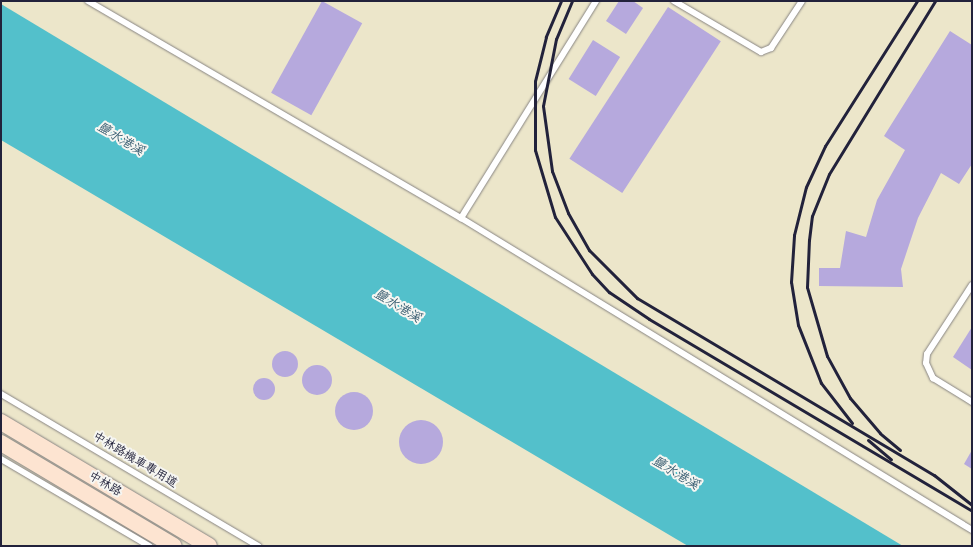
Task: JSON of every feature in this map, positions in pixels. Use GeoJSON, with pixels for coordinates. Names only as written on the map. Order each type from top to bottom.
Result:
{"type":"FeatureCollection","features":[{"type":"Feature","properties":{"kind":"street","name":"中林路"},"geometry":{"type":"LineString","coordinates":[[1,422],[209,546]]}},
{"type":"Feature","properties":{"kind":"street","name":"中林路"},"geometry":{"type":"LineString","coordinates":[[1,444],[174,546]]}},
{"type":"Feature","properties":{"kind":"lane"},"geometry":{"type":"LineString","coordinates":[[88,1],[461,218],[972,530]]}},
{"type":"Feature","properties":{"kind":"lane"},"geometry":{"type":"LineString","coordinates":[[461,218],[596,1]]}},
{"type":"Feature","properties":{"kind":"lane"},"geometry":{"type":"LineString","coordinates":[[674,1],[761,52],[771,48],[802,1]]}},
{"type":"Feature","properties":{"kind":"lane"},"geometry":{"type":"LineString","coordinates":[[972,285],[927,354],[926,363],[933,378],[972,402]]}},
{"type":"Feature","properties":{"kind":"lane","name":"中林路機車專用道"},"geometry":{"type":"LineString","coordinates":[[1,394],[258,546]]}},
{"type":"Feature","properties":{"kind":"lane"},"geometry":{"type":"LineString","coordinates":[[1,459],[149,546]]}},
{"type":"Feature","properties":{"kind":"water","name":"鹽水港溪"},"geometry":{"type":"Polygon","coordinates":[[[1,4],[903,546],[688,546],[1,140],[1,4]]]}},
{"type":"Feature","properties":{"kind":"building"},"geometry":{"type":"Polygon","coordinates":[[[322,1],[362,23],[311,115],[271,93],[322,1]]]}},
{"type":"Feature","properties":{"kind":"building"},"geometry":{"type":"Polygon","coordinates":[[[619,1],[633,1],[643,8],[626,34],[606,21],[619,1]]]}},
{"type":"Feature","properties":{"kind":"building"},"geometry":{"type":"Polygon","coordinates":[[[668,7],[721,41],[622,193],[569,159],[668,7]]]}},
{"type":"Feature","properties":{"kind":"building"},"geometry":{"type":"Polygon","coordinates":[[[950,31],[972,45],[972,164],[959,184],[941,173],[918,218],[901,269],[903,287],[819,286],[819,268],[840,268],[846,231],[866,237],[877,200],[905,150],[884,136],[950,31]]]}},
{"type":"Feature","properties":{"kind":"building"},"geometry":{"type":"Polygon","coordinates":[[[593,40],[620,57],[596,96],[569,79],[593,40]]]}},
{"type":"Feature","properties":{"kind":"building"},"geometry":{"type":"Polygon","coordinates":[[[972,327],[972,370],[953,357],[972,327]]]}},
{"type":"Feature","properties":{"kind":"building"},"geometry":{"type":"Polygon","coordinates":[[[285,351],[294,355],[298,364],[294,373],[285,377],[276,373],[272,364],[276,355],[285,351]]]}},
{"type":"Feature","properties":{"kind":"building"},"geometry":{"type":"Polygon","coordinates":[[[317,365],[323,366],[331,374],[331,386],[323,394],[317,395],[311,394],[303,386],[302,380],[303,374],[311,366],[317,365]]]}},
{"type":"Feature","properties":{"kind":"building"},"geometry":{"type":"Polygon","coordinates":[[[264,378],[272,381],[275,389],[272,397],[264,400],[256,397],[253,389],[256,381],[264,378]]]}},
{"type":"Feature","properties":{"kind":"building"},"geometry":{"type":"Polygon","coordinates":[[[354,392],[364,395],[370,401],[373,411],[370,421],[364,427],[354,430],[344,427],[338,421],[335,411],[338,401],[344,395],[354,392]]]}},
{"type":"Feature","properties":{"kind":"building"},"geometry":{"type":"Polygon","coordinates":[[[417,420],[425,420],[430,421],[437,426],[442,433],[442,451],[437,458],[430,463],[417,464],[409,461],[402,454],[399,446],[399,438],[402,430],[409,423],[417,420]]]}},
{"type":"Feature","properties":{"kind":"building"},"geometry":{"type":"Polygon","coordinates":[[[972,450],[972,469],[964,464],[972,450]]]}},
{"type":"Feature","properties":{"kind":"railway"},"geometry":{"type":"LineString","coordinates":[[561,1],[546,37],[535,81],[535,150],[555,217],[592,274],[609,292],[649,319],[972,511]]}},
{"type":"Feature","properties":{"kind":"railway"},"geometry":{"type":"LineString","coordinates":[[572,1],[556,39],[543,106],[552,171],[568,213],[589,250],[637,298],[934,475],[972,505]]}},
{"type":"Feature","properties":{"kind":"railway"},"geometry":{"type":"LineString","coordinates":[[852,423],[821,383],[798,325],[791,282],[794,235],[806,187],[825,146],[917,1]]}},
{"type":"Feature","properties":{"kind":"railway"},"geometry":{"type":"LineString","coordinates":[[900,450],[880,433],[850,398],[827,356],[807,287],[809,240],[812,216],[829,174],[935,1]]}},
{"type":"Feature","properties":{"kind":"railway"},"geometry":{"type":"LineString","coordinates":[[868,440],[891,459]]}}]}
